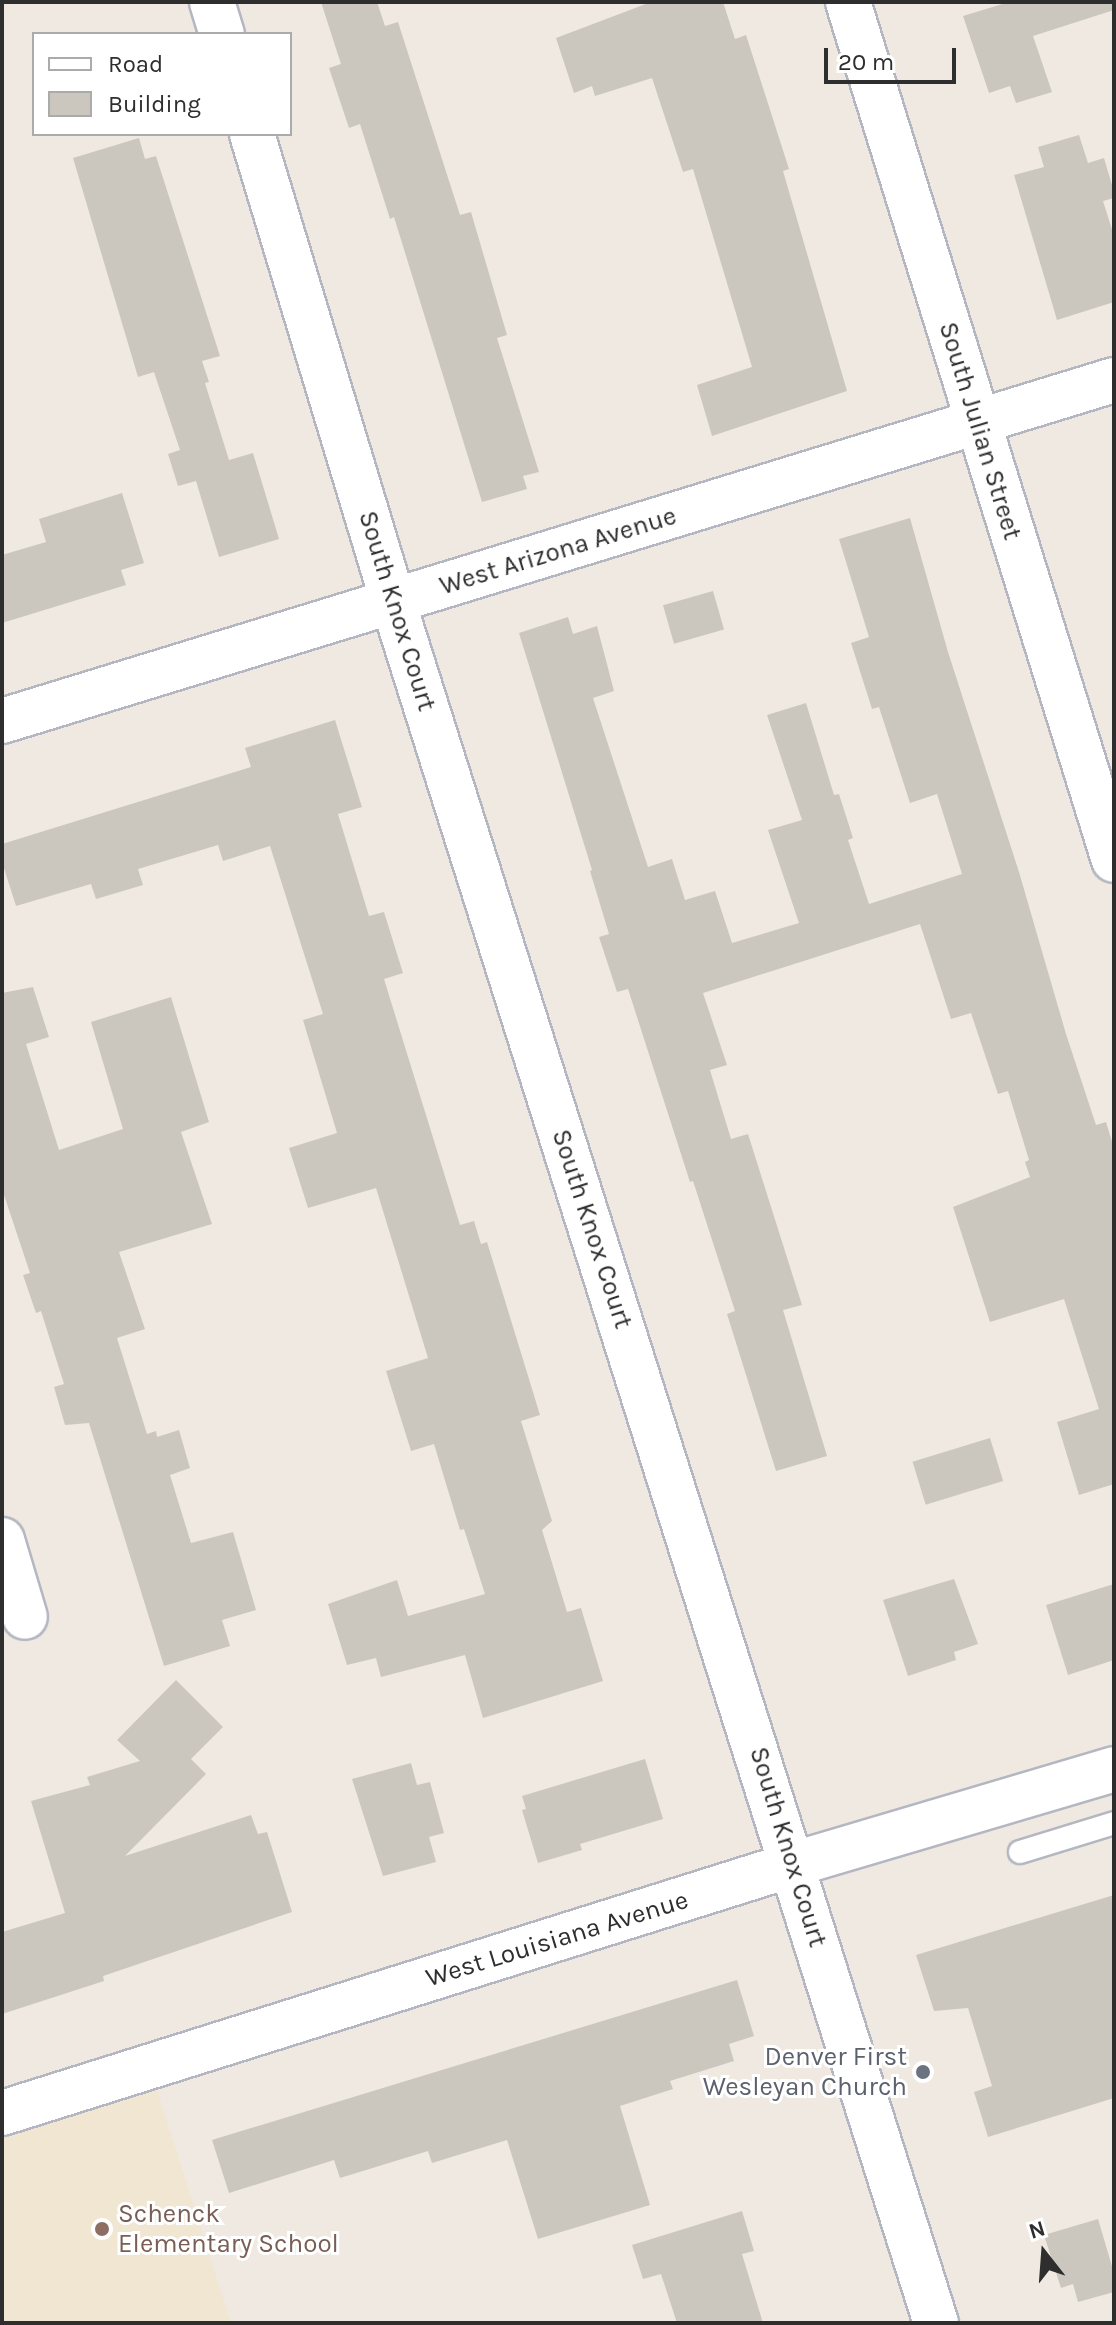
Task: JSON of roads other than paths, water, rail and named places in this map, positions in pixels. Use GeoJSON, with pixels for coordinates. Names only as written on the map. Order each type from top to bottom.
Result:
{"type":"FeatureCollection","features":[{"type":"Feature","properties":{"kind":"street"},"geometry":{"type":"LineString","coordinates":[[212,2],[221,32]]}},
{"type":"Feature","properties":{"kind":"street","name":"South Julian Street"},"geometry":{"type":"LineString","coordinates":[[848,2],[1114,860]]}},
{"type":"Feature","properties":{"kind":"street","name":"South Knox Court"},"geometry":{"type":"LineString","coordinates":[[253,136],[393,602],[794,1864],[936,2323]]}},
{"type":"Feature","properties":{"kind":"street","name":"West Arizona Avenue"},"geometry":{"type":"LineString","coordinates":[[2,721],[1114,380]]}},
{"type":"Feature","properties":{"kind":"street"},"geometry":{"type":"LineString","coordinates":[[2,1540],[25,1617]]}},
{"type":"Feature","properties":{"kind":"street","name":"West Louisiana Avenue"},"geometry":{"type":"LineString","coordinates":[[2,2113],[794,1864],[1114,1769]]}},
{"type":"Feature","properties":{"kind":"lane"},"geometry":{"type":"LineString","coordinates":[[1020,1852],[1114,1823]]}},
{"type":"Feature","properties":{"kind":"place","name":"Denver First Wesleyan Church"},"geometry":{"type":"Point","coordinates":[923,2072]}},
{"type":"Feature","properties":{"kind":"place","name":"Schenck Elementary School"},"geometry":{"type":"Point","coordinates":[102,2229]}}]}
